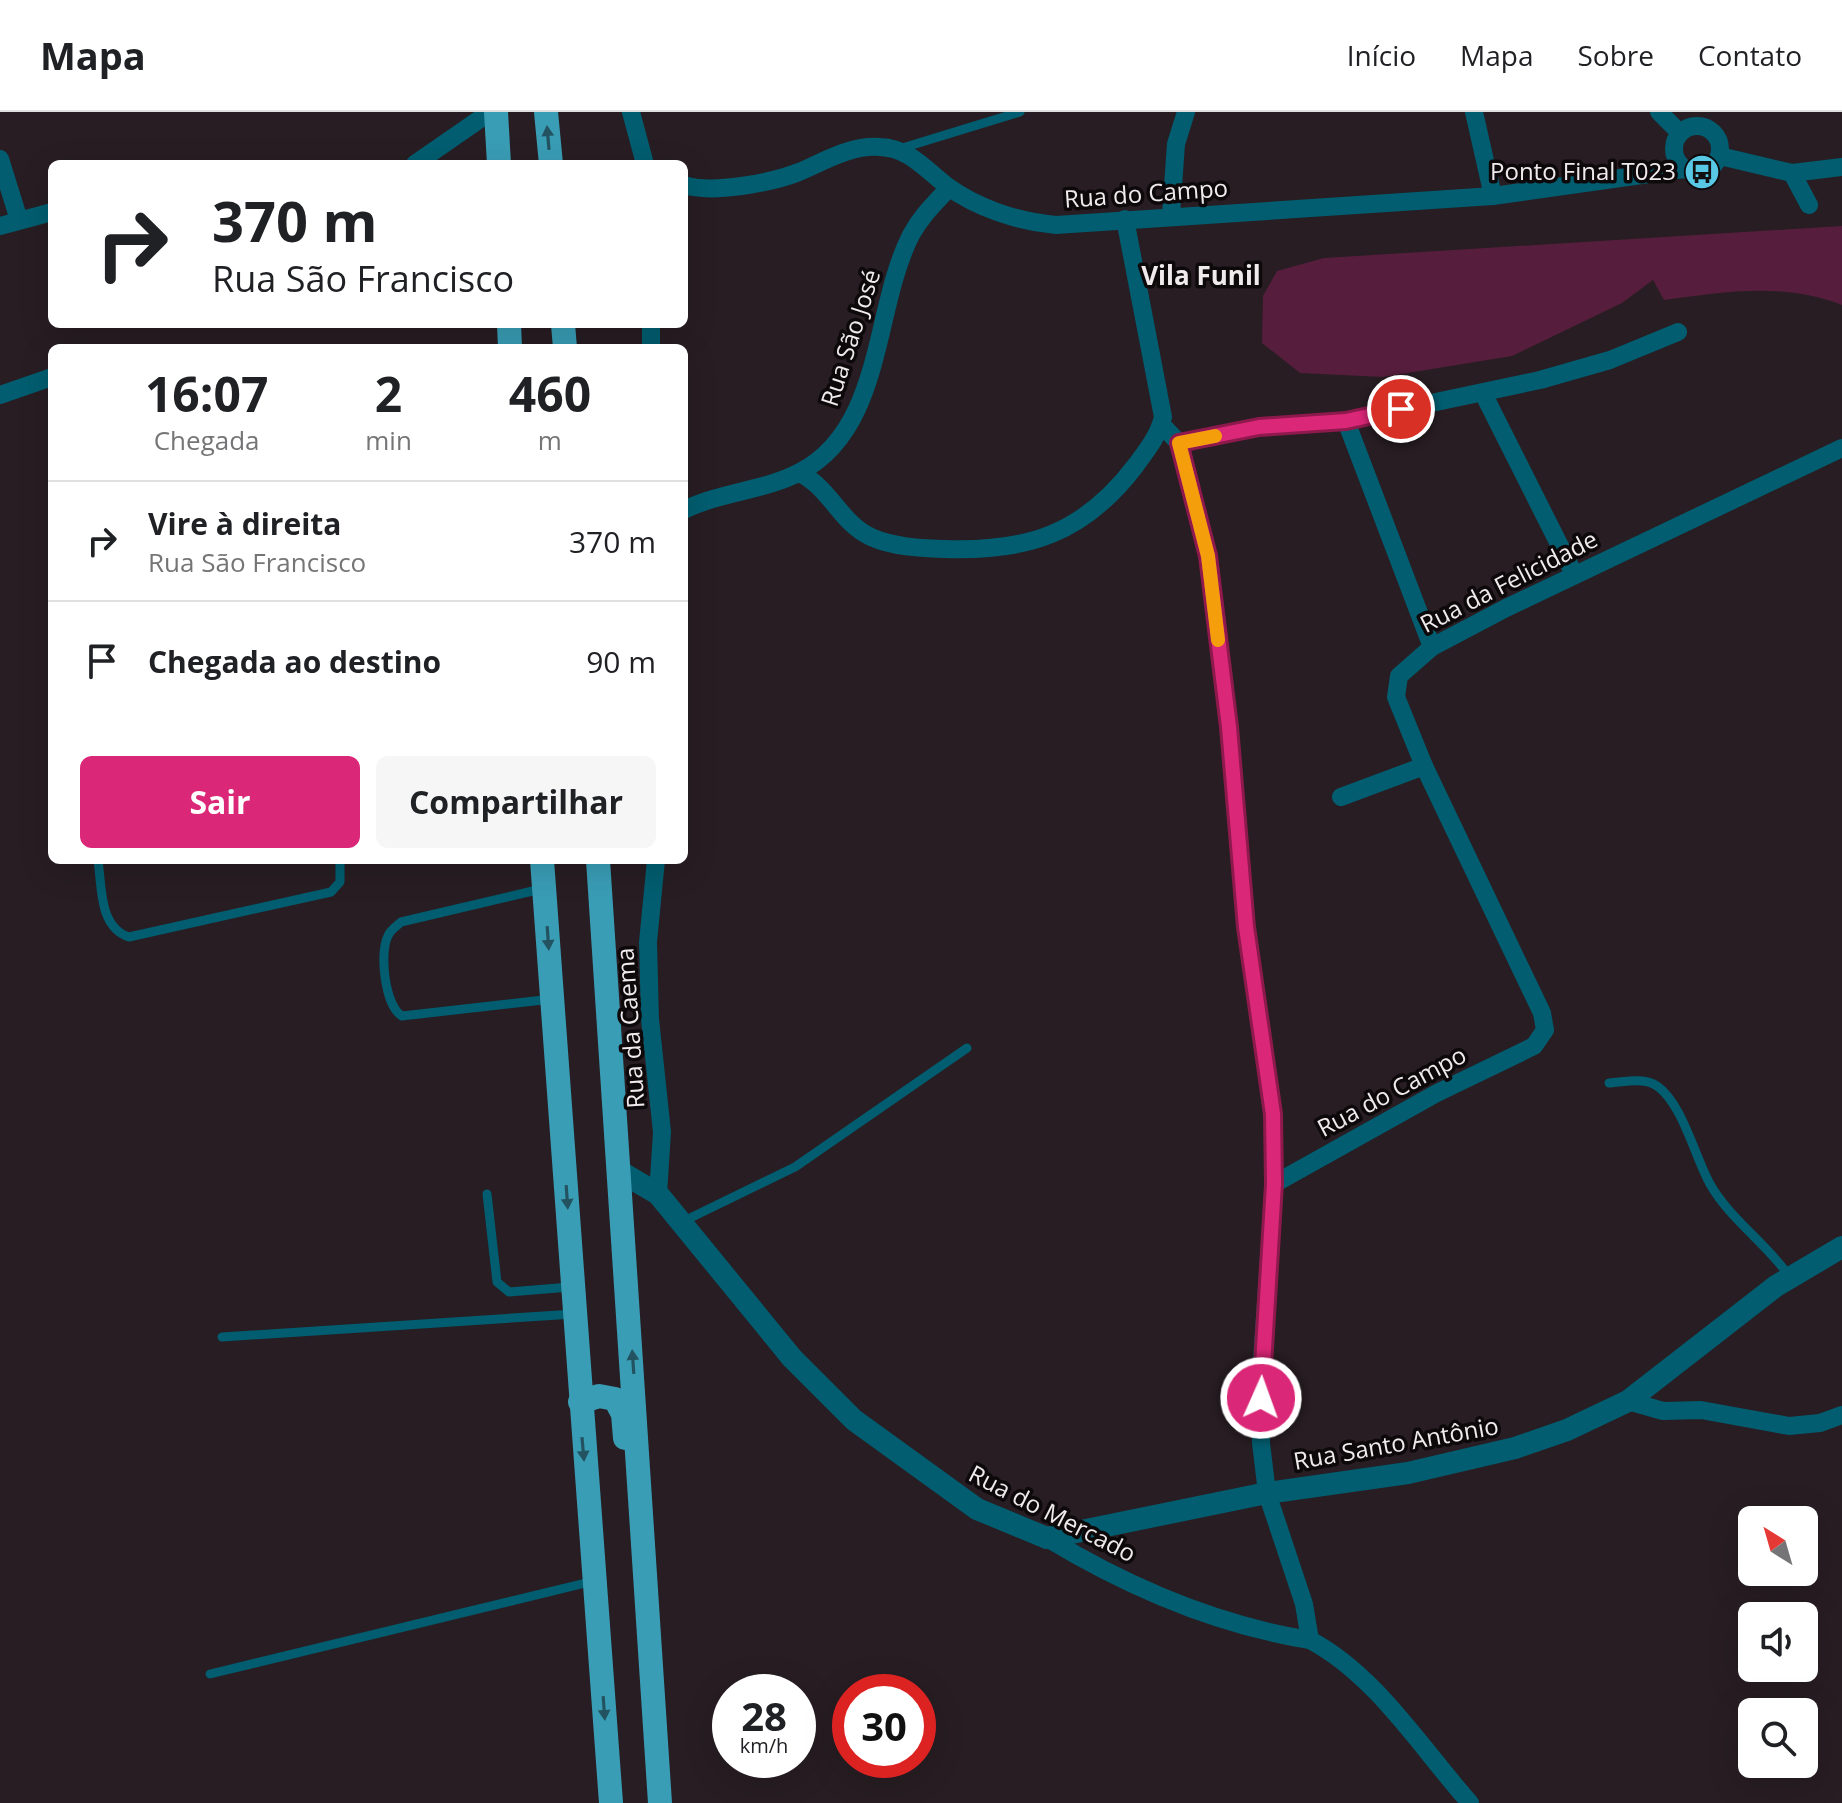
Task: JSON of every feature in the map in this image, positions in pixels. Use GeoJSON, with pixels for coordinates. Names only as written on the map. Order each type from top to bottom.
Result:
{"type":"FeatureCollection","features":[{"type":"Feature","properties":{"kind":"highway"},"geometry":{"type":"LineString","coordinates":[[493,112],[499,160]]}},
{"type":"Feature","properties":{"kind":"highway"},"geometry":{"type":"LineString","coordinates":[[546,112],[551,160]]}},
{"type":"Feature","properties":{"kind":"highway"},"geometry":{"type":"LineString","coordinates":[[542,864],[611,1803]]}},
{"type":"Feature","properties":{"kind":"highway"},"geometry":{"type":"LineString","coordinates":[[598,864],[660,1800]]}},
{"type":"Feature","properties":{"kind":"highway"},"geometry":{"type":"LineString","coordinates":[[580,1402],[599,1396],[615,1399],[625,1423],[636,1652],[660,1800]]}},
{"type":"Feature","properties":{"kind":"street"},"geometry":{"type":"LineString","coordinates":[[421,160],[493,112]]}},
{"type":"Feature","properties":{"kind":"street"},"geometry":{"type":"LineString","coordinates":[[631,112],[644,160]]}},
{"type":"Feature","properties":{"kind":"street"},"geometry":{"type":"LineString","coordinates":[[1171,215],[1176,144],[1186,112]]}},
{"type":"Feature","properties":{"kind":"street"},"geometry":{"type":"LineString","coordinates":[[1474,112],[1493,196]]}},
{"type":"Feature","properties":{"kind":"street"},"geometry":{"type":"LineString","coordinates":[[1659,112],[1677,139],[1676,159],[1684,169],[1696,173],[1708,170],[1720,156],[1720,143],[1709,129],[1691,127],[1677,139]]}},
{"type":"Feature","properties":{"kind":"street","name":"Rua do Campo"},"geometry":{"type":"LineString","coordinates":[[1638,175],[1657,167],[1677,139]]}},
{"type":"Feature","properties":{"kind":"street"},"geometry":{"type":"LineString","coordinates":[[688,186],[705,189],[760,182],[795,174],[846,151],[868,146],[899,149]]}},
{"type":"Feature","properties":{"kind":"street","name":"Rua do Campo"},"geometry":{"type":"LineString","coordinates":[[899,149],[949,188],[995,210],[1038,224],[1493,196],[1684,169]]}},
{"type":"Feature","properties":{"kind":"street"},"geometry":{"type":"LineString","coordinates":[[1720,156],[1792,173],[1842,167]]}},
{"type":"Feature","properties":{"kind":"street"},"geometry":{"type":"LineString","coordinates":[[0,159],[19,220]]}},
{"type":"Feature","properties":{"kind":"street"},"geometry":{"type":"LineString","coordinates":[[1792,173],[1809,205]]}},
{"type":"Feature","properties":{"kind":"street","name":"Rua São José"},"geometry":{"type":"LineString","coordinates":[[688,509],[799,473],[838,437],[853,415],[910,236],[928,209],[949,188]]}},
{"type":"Feature","properties":{"kind":"street"},"geometry":{"type":"LineString","coordinates":[[0,226],[48,213]]}},
{"type":"Feature","properties":{"kind":"street"},"geometry":{"type":"LineString","coordinates":[[799,473],[818,483],[856,529],[873,538],[921,548],[1003,549],[1032,543],[1060,532],[1098,506],[1134,468],[1161,424],[1164,407],[1125,219]]}},
{"type":"Feature","properties":{"kind":"street"},"geometry":{"type":"LineString","coordinates":[[1179,443],[1259,427],[1346,421],[1573,373],[1678,332]]}},
{"type":"Feature","properties":{"kind":"street"},"geometry":{"type":"LineString","coordinates":[[0,395],[48,378]]}},
{"type":"Feature","properties":{"kind":"street"},"geometry":{"type":"LineString","coordinates":[[1483,393],[1574,574]]}},
{"type":"Feature","properties":{"kind":"street"},"geometry":{"type":"LineString","coordinates":[[1346,421],[1432,647]]}},
{"type":"Feature","properties":{"kind":"street"},"geometry":{"type":"LineString","coordinates":[[1161,424],[1179,443],[1208,556],[1212,587],[1229,727],[1246,927],[1273,1114],[1274,1184],[1261,1375],[1261,1443],[1267,1493],[1304,1604],[1310,1640]]}},
{"type":"Feature","properties":{"kind":"street","name":"Rua da Felicidade"},"geometry":{"type":"LineString","coordinates":[[1534,1046],[1545,1030],[1542,1013],[1424,766],[1396,697],[1396,684],[1405,667],[1432,647],[1574,574],[1842,448]]}},
{"type":"Feature","properties":{"kind":"street"},"geometry":{"type":"LineString","coordinates":[[1341,797],[1424,766]]}},
{"type":"Feature","properties":{"kind":"street","name":"Rua da Caema"},"geometry":{"type":"LineString","coordinates":[[656,864],[648,942],[650,1019],[662,1132],[658,1194]]}},
{"type":"Feature","properties":{"kind":"street","name":"Rua do Campo"},"geometry":{"type":"LineString","coordinates":[[1274,1184],[1437,1093],[1534,1046]]}},
{"type":"Feature","properties":{"kind":"street","name":"Rua do Mercado"},"geometry":{"type":"LineString","coordinates":[[619,1171],[658,1194],[792,1358],[854,1420],[977,1509],[1047,1538],[1117,1578],[1194,1611],[1310,1640],[1361,1677],[1470,1803]]}},
{"type":"Feature","properties":{"kind":"street"},"geometry":{"type":"LineString","coordinates":[[623,1230],[635,1205],[658,1194]]}},
{"type":"Feature","properties":{"kind":"street","name":"Rua Santo Antônio"},"geometry":{"type":"LineString","coordinates":[[1047,1538],[1267,1493],[1408,1473],[1515,1448],[1567,1430],[1628,1401],[1790,1277],[1842,1247]]}},
{"type":"Feature","properties":{"kind":"street"},"geometry":{"type":"LineString","coordinates":[[1628,1401],[1663,1411],[1701,1410],[1789,1426],[1820,1423],[1842,1415]]}},
{"type":"Feature","properties":{"kind":"lane"},"geometry":{"type":"LineString","coordinates":[[899,149],[1020,112]]}},
{"type":"Feature","properties":{"kind":"lane"},"geometry":{"type":"LineString","coordinates":[[99,864],[107,920],[119,934],[129,937],[331,892],[340,882],[340,864]]}},
{"type":"Feature","properties":{"kind":"lane"},"geometry":{"type":"LineString","coordinates":[[544,889],[401,922],[388,934],[382,957],[393,1006],[402,1016],[552,999]]}},
{"type":"Feature","properties":{"kind":"lane"},"geometry":{"type":"LineString","coordinates":[[681,1223],[795,1167],[967,1048]]}},
{"type":"Feature","properties":{"kind":"lane"},"geometry":{"type":"LineString","coordinates":[[1609,1083],[1648,1081],[1660,1088],[1672,1104],[1709,1183],[1729,1213],[1742,1220],[1790,1277]]}},
{"type":"Feature","properties":{"kind":"lane"},"geometry":{"type":"LineString","coordinates":[[487,1194],[497,1282],[509,1292],[573,1287]]}},
{"type":"Feature","properties":{"kind":"lane"},"geometry":{"type":"LineString","coordinates":[[222,1337],[574,1314]]}},
{"type":"Feature","properties":{"kind":"lane"},"geometry":{"type":"LineString","coordinates":[[210,1674],[594,1581]]}},
{"type":"Feature","properties":{"kind":"shaded area"},"geometry":{"type":"Polygon","coordinates":[[[1842,226],[1842,305],[1797,293],[1775,291],[1731,292],[1664,300],[1653,280],[1622,303],[1512,356],[1383,377],[1300,373],[1262,343],[1263,296],[1277,271],[1324,258],[1842,226]]]}},
{"type":"Feature","properties":{"kind":"slow traffic"},"geometry":{"type":"LineString","coordinates":[[1215,436],[1179,443],[1208,556],[1218,640]]}},
{"type":"Feature","properties":{"kind":"place","name":"Ponto Final T023"},"geometry":{"type":"Point","coordinates":[1702,172]}},
{"type":"Feature","properties":{"kind":"district","name":"Vila Funil"},"geometry":{"type":"Point","coordinates":[1201,276]}},
{"type":"Feature","properties":{"kind":"route"},"geometry":{"type":"LineString","coordinates":[[1261,1398],[1274,1184],[1273,1114],[1246,927],[1229,727],[1208,556],[1179,443],[1259,427],[1346,421],[1401,409]]}}]}
